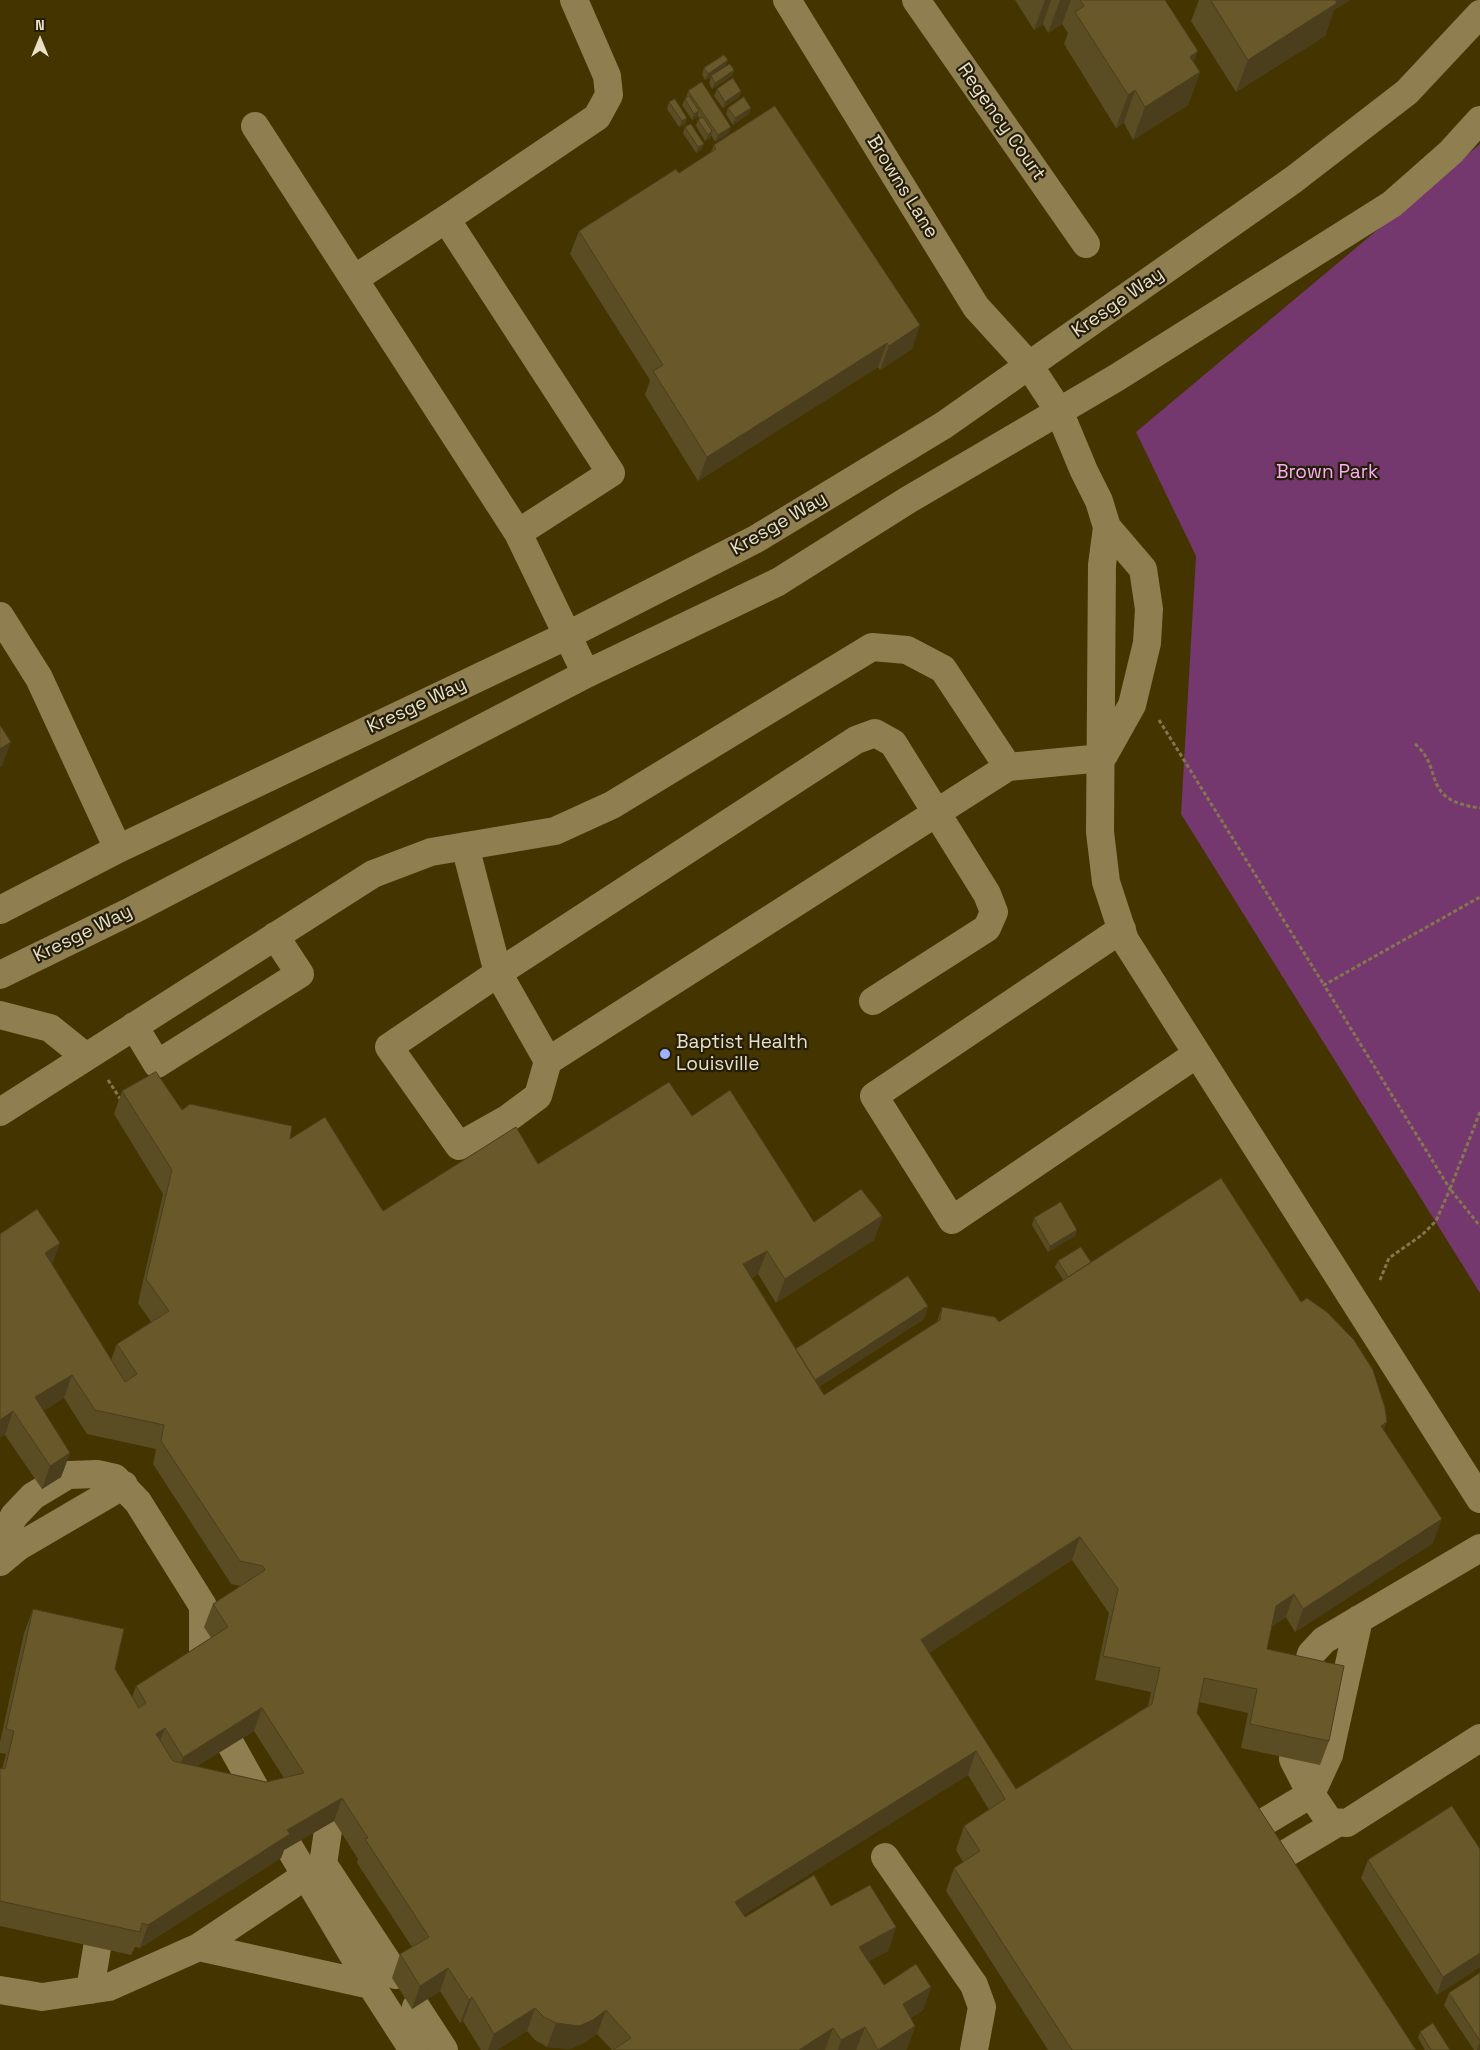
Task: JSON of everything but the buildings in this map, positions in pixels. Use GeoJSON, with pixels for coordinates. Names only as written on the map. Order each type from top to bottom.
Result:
{"type":"FeatureCollection","features":[{"type":"Feature","properties":{"kind":"street"},"geometry":{"type":"LineString","coordinates":[[354,279],[597,117],[609,95],[607,76],[574,0]]}},
{"type":"Feature","properties":{"kind":"street","name":"Browns Lane"},"geometry":{"type":"LineString","coordinates":[[787,0],[976,307],[1028,364],[1059,411],[1099,502],[1107,527]]}},
{"type":"Feature","properties":{"kind":"street","name":"Regency Court"},"geometry":{"type":"LineString","coordinates":[[916,0],[1086,244]]}},
{"type":"Feature","properties":{"kind":"street","name":"Kresge Way"},"geometry":{"type":"LineString","coordinates":[[0,910],[118,849],[568,634],[756,539],[944,425],[1028,364],[1300,175],[1407,92],[1480,14]]}},
{"type":"Feature","properties":{"kind":"street","name":"Kresge Way"},"geometry":{"type":"LineString","coordinates":[[0,974],[133,910],[586,674],[778,582],[908,500],[1116,378],[1392,204],[1451,152],[1480,120]]}},
{"type":"Feature","properties":{"kind":"street"},"geometry":{"type":"LineString","coordinates":[[255,126],[518,533],[586,674]]}},
{"type":"Feature","properties":{"kind":"street"},"geometry":{"type":"LineString","coordinates":[[446,219],[611,473],[518,533]]}},
{"type":"Feature","properties":{"kind":"street"},"geometry":{"type":"LineString","coordinates":[[1107,527],[1102,565],[1100,832],[1106,882],[1125,940],[1480,1500]]}},
{"type":"Feature","properties":{"kind":"street"},"geometry":{"type":"LineString","coordinates":[[1102,758],[1132,705],[1147,643],[1149,609],[1142,569],[1107,527]]}},
{"type":"Feature","properties":{"kind":"street"},"geometry":{"type":"LineString","coordinates":[[0,616],[38,678],[118,849]]}},
{"type":"Feature","properties":{"kind":"street"},"geometry":{"type":"LineString","coordinates":[[0,1112],[373,874],[431,852],[555,831],[612,805],[872,648],[907,650],[943,669],[1008,767]]}},
{"type":"Feature","properties":{"kind":"street"},"geometry":{"type":"LineString","coordinates":[[873,1001],[987,928],[994,912],[987,894],[937,814],[893,744],[874,734],[856,740],[498,972],[389,1047],[459,1146],[507,1119],[538,1096],[548,1062],[937,814],[1008,767],[1102,758]]}},
{"type":"Feature","properties":{"kind":"street"},"geometry":{"type":"LineString","coordinates":[[465,846],[498,972],[548,1062]]}},
{"type":"Feature","properties":{"kind":"street"},"geometry":{"type":"LineString","coordinates":[[1122,929],[874,1096],[952,1220],[1197,1054]]}},
{"type":"Feature","properties":{"kind":"street"},"geometry":{"type":"LineString","coordinates":[[134,1026],[157,1064],[300,974],[275,936]]}},
{"type":"Feature","properties":{"kind":"street"},"geometry":{"type":"LineString","coordinates":[[0,1015],[50,1028],[86,1057]]}},
{"type":"Feature","properties":{"kind":"street"},"geometry":{"type":"LineString","coordinates":[[0,1543],[14,1516],[33,1496],[68,1476],[97,1474],[115,1478],[124,1485],[138,1502],[208,1614],[203,1661]]}},
{"type":"Feature","properties":{"kind":"street"},"geometry":{"type":"LineString","coordinates":[[0,1562],[18,1547],[124,1485]]}},
{"type":"Feature","properties":{"kind":"street"},"geometry":{"type":"LineString","coordinates":[[1303,1682],[1311,1654],[1324,1640],[1480,1548]]}},
{"type":"Feature","properties":{"kind":"street"},"geometry":{"type":"LineString","coordinates":[[1249,1831],[1311,1794],[1329,1755],[1359,1619]]}},
{"type":"Feature","properties":{"kind":"street"},"geometry":{"type":"LineString","coordinates":[[1294,1759],[1311,1794],[1330,1822],[1347,1824],[1480,1738]]}},
{"type":"Feature","properties":{"kind":"street"},"geometry":{"type":"LineString","coordinates":[[231,1745],[264,1804]]}},
{"type":"Feature","properties":{"kind":"street"},"geometry":{"type":"LineString","coordinates":[[1270,1863],[1337,1823]]}},
{"type":"Feature","properties":{"kind":"street"},"geometry":{"type":"LineString","coordinates":[[0,1990],[42,1997],[109,1987],[199,1947],[314,1869],[329,1824]]}},
{"type":"Feature","properties":{"kind":"street"},"geometry":{"type":"LineString","coordinates":[[289,1847],[314,1869],[396,1975]]}},
{"type":"Feature","properties":{"kind":"street"},"geometry":{"type":"LineString","coordinates":[[885,1857],[974,1985],[982,2007],[974,2050]]}},
{"type":"Feature","properties":{"kind":"street"},"geometry":{"type":"LineString","coordinates":[[314,1869],[371,1985],[414,2050]]}},
{"type":"Feature","properties":{"kind":"street"},"geometry":{"type":"LineString","coordinates":[[199,1947],[371,1985]]}},
{"type":"Feature","properties":{"kind":"street"},"geometry":{"type":"LineString","coordinates":[[90,1990],[97,1948]]}},
{"type":"Feature","properties":{"kind":"street"},"geometry":{"type":"LineString","coordinates":[[416,2007],[444,2050]]}},
{"type":"Feature","properties":{"kind":"path"},"geometry":{"type":"LineString","coordinates":[[1157,716],[1450,1189],[1480,1226]]}},
{"type":"Feature","properties":{"kind":"path"},"geometry":{"type":"LineString","coordinates":[[1415,744],[1421,749],[1442,794],[1462,805],[1480,808]]}},
{"type":"Feature","properties":{"kind":"path"},"geometry":{"type":"LineString","coordinates":[[1324,985],[1480,897]]}},
{"type":"Feature","properties":{"kind":"path"},"geometry":{"type":"LineString","coordinates":[[1353,1300],[1378,1284],[1389,1258],[1422,1235],[1436,1221],[1480,1112]]}},
{"type":"Feature","properties":{"kind":"green space","name":"Brown Park"},"geometry":{"type":"Polygon","coordinates":[[[1480,144],[1480,1293],[1181,814],[1196,556],[1136,432],[1480,144]]]}},
{"type":"Feature","properties":{"kind":"place","name":"Baptist Health Louisville"},"geometry":{"type":"Point","coordinates":[665,1054]}}]}
